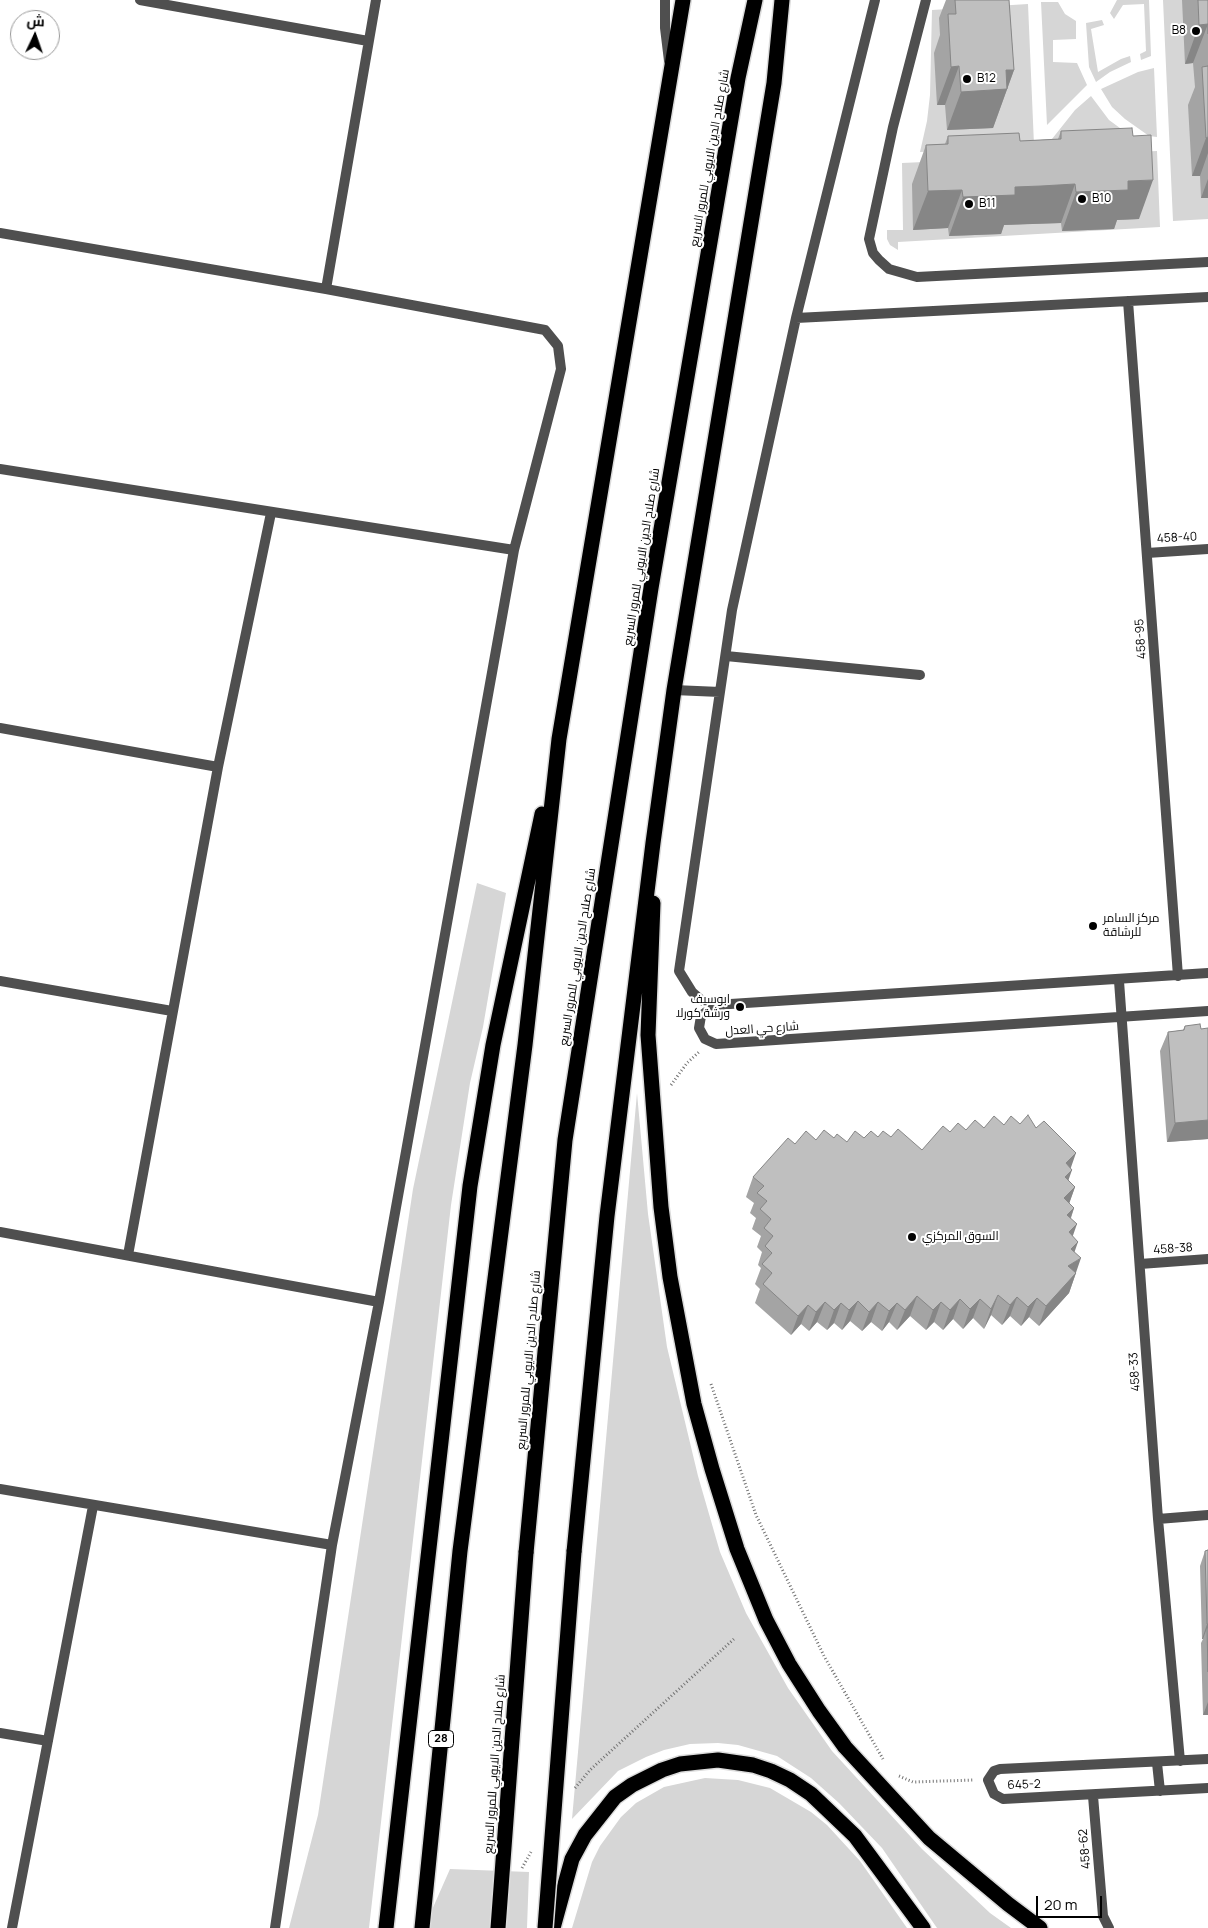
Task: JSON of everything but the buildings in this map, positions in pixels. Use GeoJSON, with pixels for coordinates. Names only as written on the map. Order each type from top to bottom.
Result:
{"type":"FeatureCollection","features":[{"type":"Feature","properties":{"kind":"highway"},"geometry":{"type":"LineString","coordinates":[[386,1928],[480,1117],[511,954],[559,739],[683,0]]}},
{"type":"Feature","properties":{"kind":"highway","name":"شارع صلاح الدين الايوبي للمرور السريع"},"geometry":{"type":"LineString","coordinates":[[498,1928],[526,1553],[565,1140],[653,578],[738,78],[755,0]]}},
{"type":"Feature","properties":{"kind":"highway"},"geometry":{"type":"LineString","coordinates":[[546,1928],[574,1552],[607,1216],[653,842],[674,690],[774,83],[782,0]]}},
{"type":"Feature","properties":{"kind":"highway","name":"28"},"geometry":{"type":"LineString","coordinates":[[422,1928],[460,1551],[525,1045],[559,739]]}},
{"type":"Feature","properties":{"kind":"highway"},"geometry":{"type":"LineString","coordinates":[[653,842],[654,935],[648,1035],[661,1208],[670,1276],[694,1404],[737,1549],[766,1620],[789,1664],[845,1747],[929,1838],[988,1888],[1040,1928]]}},
{"type":"Feature","properties":{"kind":"highway"},"geometry":{"type":"LineString","coordinates":[[553,1928],[572,1859],[585,1835],[615,1797],[646,1777],[680,1764],[718,1760],[736,1762],[772,1771],[811,1794],[854,1836],[923,1928]]}},
{"type":"Feature","properties":{"kind":"street"},"geometry":{"type":"LineString","coordinates":[[140,0],[368,41]]}},
{"type":"Feature","properties":{"kind":"street"},"geometry":{"type":"LineString","coordinates":[[326,288],[376,0]]}},
{"type":"Feature","properties":{"kind":"street"},"geometry":{"type":"LineString","coordinates":[[665,0],[665,28],[670,72]]}},
{"type":"Feature","properties":{"kind":"street"},"geometry":{"type":"LineString","coordinates":[[875,0],[796,318],[732,610],[678,971],[692,992],[701,1000],[715,1005],[1208,974]]}},
{"type":"Feature","properties":{"kind":"street"},"geometry":{"type":"LineString","coordinates":[[926,0],[893,127],[869,238],[874,253],[879,260],[889,268],[917,277],[1208,262]]}},
{"type":"Feature","properties":{"kind":"street"},"geometry":{"type":"LineString","coordinates":[[0,233],[326,288],[545,330],[558,346],[561,369],[514,550],[379,1302],[332,1545],[275,1928]]}},
{"type":"Feature","properties":{"kind":"street"},"geometry":{"type":"LineString","coordinates":[[796,318],[1208,297]]}},
{"type":"Feature","properties":{"kind":"street","name":"458-95"},"geometry":{"type":"LineString","coordinates":[[1128,301],[1178,976]]}},
{"type":"Feature","properties":{"kind":"street"},"geometry":{"type":"LineString","coordinates":[[0,470],[514,550]]}},
{"type":"Feature","properties":{"kind":"street"},"geometry":{"type":"LineString","coordinates":[[128,1256],[218,766],[271,513]]}},
{"type":"Feature","properties":{"kind":"street","name":"458-40"},"geometry":{"type":"LineString","coordinates":[[1147,553],[1208,549]]}},
{"type":"Feature","properties":{"kind":"street"},"geometry":{"type":"LineString","coordinates":[[726,656],[920,675]]}},
{"type":"Feature","properties":{"kind":"street"},"geometry":{"type":"LineString","coordinates":[[674,690],[720,692]]}},
{"type":"Feature","properties":{"kind":"street"},"geometry":{"type":"LineString","coordinates":[[0,728],[218,766]]}},
{"type":"Feature","properties":{"kind":"street"},"geometry":{"type":"LineString","coordinates":[[0,981],[172,1011]]}},
{"type":"Feature","properties":{"kind":"street","name":"458-33"},"geometry":{"type":"LineString","coordinates":[[1119,981],[1158,1519],[1180,1761]]}},
{"type":"Feature","properties":{"kind":"street","name":"شارع حي العدل"},"geometry":{"type":"LineString","coordinates":[[715,1005],[700,1016],[699,1028],[704,1039],[716,1044],[1208,1011]]}},
{"type":"Feature","properties":{"kind":"street"},"geometry":{"type":"LineString","coordinates":[[0,1232],[379,1302]]}},
{"type":"Feature","properties":{"kind":"street","name":"458-38"},"geometry":{"type":"LineString","coordinates":[[1140,1264],[1208,1259]]}},
{"type":"Feature","properties":{"kind":"street"},"geometry":{"type":"LineString","coordinates":[[0,1489],[332,1545]]}},
{"type":"Feature","properties":{"kind":"street"},"geometry":{"type":"LineString","coordinates":[[12,1928],[93,1506]]}},
{"type":"Feature","properties":{"kind":"street"},"geometry":{"type":"LineString","coordinates":[[1158,1519],[1208,1515]]}},
{"type":"Feature","properties":{"kind":"street"},"geometry":{"type":"LineString","coordinates":[[0,1733],[48,1741]]}},
{"type":"Feature","properties":{"kind":"street","name":"645-2"},"geometry":{"type":"LineString","coordinates":[[1208,1759],[1157,1763],[1000,1769],[994,1771],[988,1780],[994,1794],[1003,1799],[1093,1796],[1208,1788]]}},
{"type":"Feature","properties":{"kind":"street"},"geometry":{"type":"LineString","coordinates":[[1157,1763],[1160,1791]]}},
{"type":"Feature","properties":{"kind":"street","name":"458-62"},"geometry":{"type":"LineString","coordinates":[[1093,1796],[1103,1916],[1110,1928]]}},
{"type":"Feature","properties":{"kind":"path"},"geometry":{"type":"LineString","coordinates":[[668,1089],[687,1063],[699,1052],[716,1044]]}},
{"type":"Feature","properties":{"kind":"path"},"geometry":{"type":"LineString","coordinates":[[709,1378],[756,1515],[824,1656],[888,1767]]}},
{"type":"Feature","properties":{"kind":"path"},"geometry":{"type":"LineString","coordinates":[[571,1793],[590,1770],[735,1638]]}},
{"type":"Feature","properties":{"kind":"path"},"geometry":{"type":"LineString","coordinates":[[894,1772],[913,1782],[988,1780]]}},
{"type":"Feature","properties":{"kind":"path"},"geometry":{"type":"LineString","coordinates":[[520,1872],[533,1850]]}},
{"type":"Feature","properties":{"kind":"shaded area"},"geometry":{"type":"Polygon","coordinates":[[[1117,0],[1149,0],[1151,56],[1141,60],[1140,54],[1146,51],[1144,4],[1123,5],[1114,19],[1110,13],[1117,0]]]}},
{"type":"Feature","properties":{"kind":"shaded area"},"geometry":{"type":"Polygon","coordinates":[[[1163,0],[1208,0],[1208,219],[1173,221],[1163,0]]]}},
{"type":"Feature","properties":{"kind":"shaded area"},"geometry":{"type":"Polygon","coordinates":[[[1041,2],[1058,2],[1065,14],[1076,21],[1076,39],[1053,40],[1053,62],[1077,63],[1087,85],[1047,125],[1041,2]]]}},
{"type":"Feature","properties":{"kind":"shaded area"},"geometry":{"type":"Polygon","coordinates":[[[1028,4],[1034,145],[920,152],[927,121],[930,95],[932,10],[1028,4]]]}},
{"type":"Feature","properties":{"kind":"shaded area"},"geometry":{"type":"Polygon","coordinates":[[[1102,20],[1104,25],[1091,29],[1098,72],[1130,56],[1131,62],[1110,72],[1096,82],[1089,67],[1086,23],[1102,20]]]}},
{"type":"Feature","properties":{"kind":"shaded area"},"geometry":{"type":"Polygon","coordinates":[[[1154,68],[1157,137],[1149,136],[1125,119],[1112,107],[1101,89],[1138,72],[1154,68]]]}},
{"type":"Feature","properties":{"kind":"shaded area"},"geometry":{"type":"Polygon","coordinates":[[[1091,96],[1109,120],[1135,139],[1048,144],[1075,110],[1091,96]]]}},
{"type":"Feature","properties":{"kind":"shaded area"},"geometry":{"type":"Polygon","coordinates":[[[1157,151],[1160,227],[898,242],[898,250],[890,245],[887,239],[887,230],[903,230],[902,163],[1157,151]]]}},
{"type":"Feature","properties":{"kind":"shaded area"},"geometry":{"type":"Polygon","coordinates":[[[477,883],[506,893],[483,1027],[470,1083],[451,1205],[369,1928],[289,1928],[318,1815],[413,1189],[477,883]]]}},
{"type":"Feature","properties":{"kind":"shaded area"},"geometry":{"type":"Polygon","coordinates":[[[637,1093],[648,1214],[667,1347],[698,1476],[720,1552],[746,1613],[788,1688],[832,1751],[922,1849],[990,1913],[1011,1928],[937,1928],[882,1848],[839,1803],[811,1778],[777,1756],[738,1745],[718,1743],[690,1744],[664,1750],[646,1757],[618,1771],[572,1819],[637,1093]]]}},
{"type":"Feature","properties":{"kind":"shaded area"},"geometry":{"type":"Polygon","coordinates":[[[705,1778],[738,1780],[770,1788],[811,1812],[827,1825],[860,1861],[907,1928],[572,1928],[592,1862],[600,1846],[621,1817],[636,1803],[664,1787],[705,1778]]]}},
{"type":"Feature","properties":{"kind":"shaded area"},"geometry":{"type":"Polygon","coordinates":[[[450,1869],[529,1872],[527,1928],[424,1928],[450,1869]]]}},
{"type":"Feature","properties":{"kind":"place","name":"B8"},"geometry":{"type":"Point","coordinates":[1196,31]}},
{"type":"Feature","properties":{"kind":"place","name":"B12"},"geometry":{"type":"Point","coordinates":[967,79]}},
{"type":"Feature","properties":{"kind":"place","name":"B10"},"geometry":{"type":"Point","coordinates":[1082,199]}},
{"type":"Feature","properties":{"kind":"place","name":"B11"},"geometry":{"type":"Point","coordinates":[969,204]}},
{"type":"Feature","properties":{"kind":"place","name":"مركز السامر للرشاقة"},"geometry":{"type":"Point","coordinates":[1093,926]}},
{"type":"Feature","properties":{"kind":"place","name":"ابوسيف ورشة كورلا"},"geometry":{"type":"Point","coordinates":[740,1007]}},
{"type":"Feature","properties":{"kind":"place","name":"السوق المركزي"},"geometry":{"type":"Point","coordinates":[912,1237]}}]}
